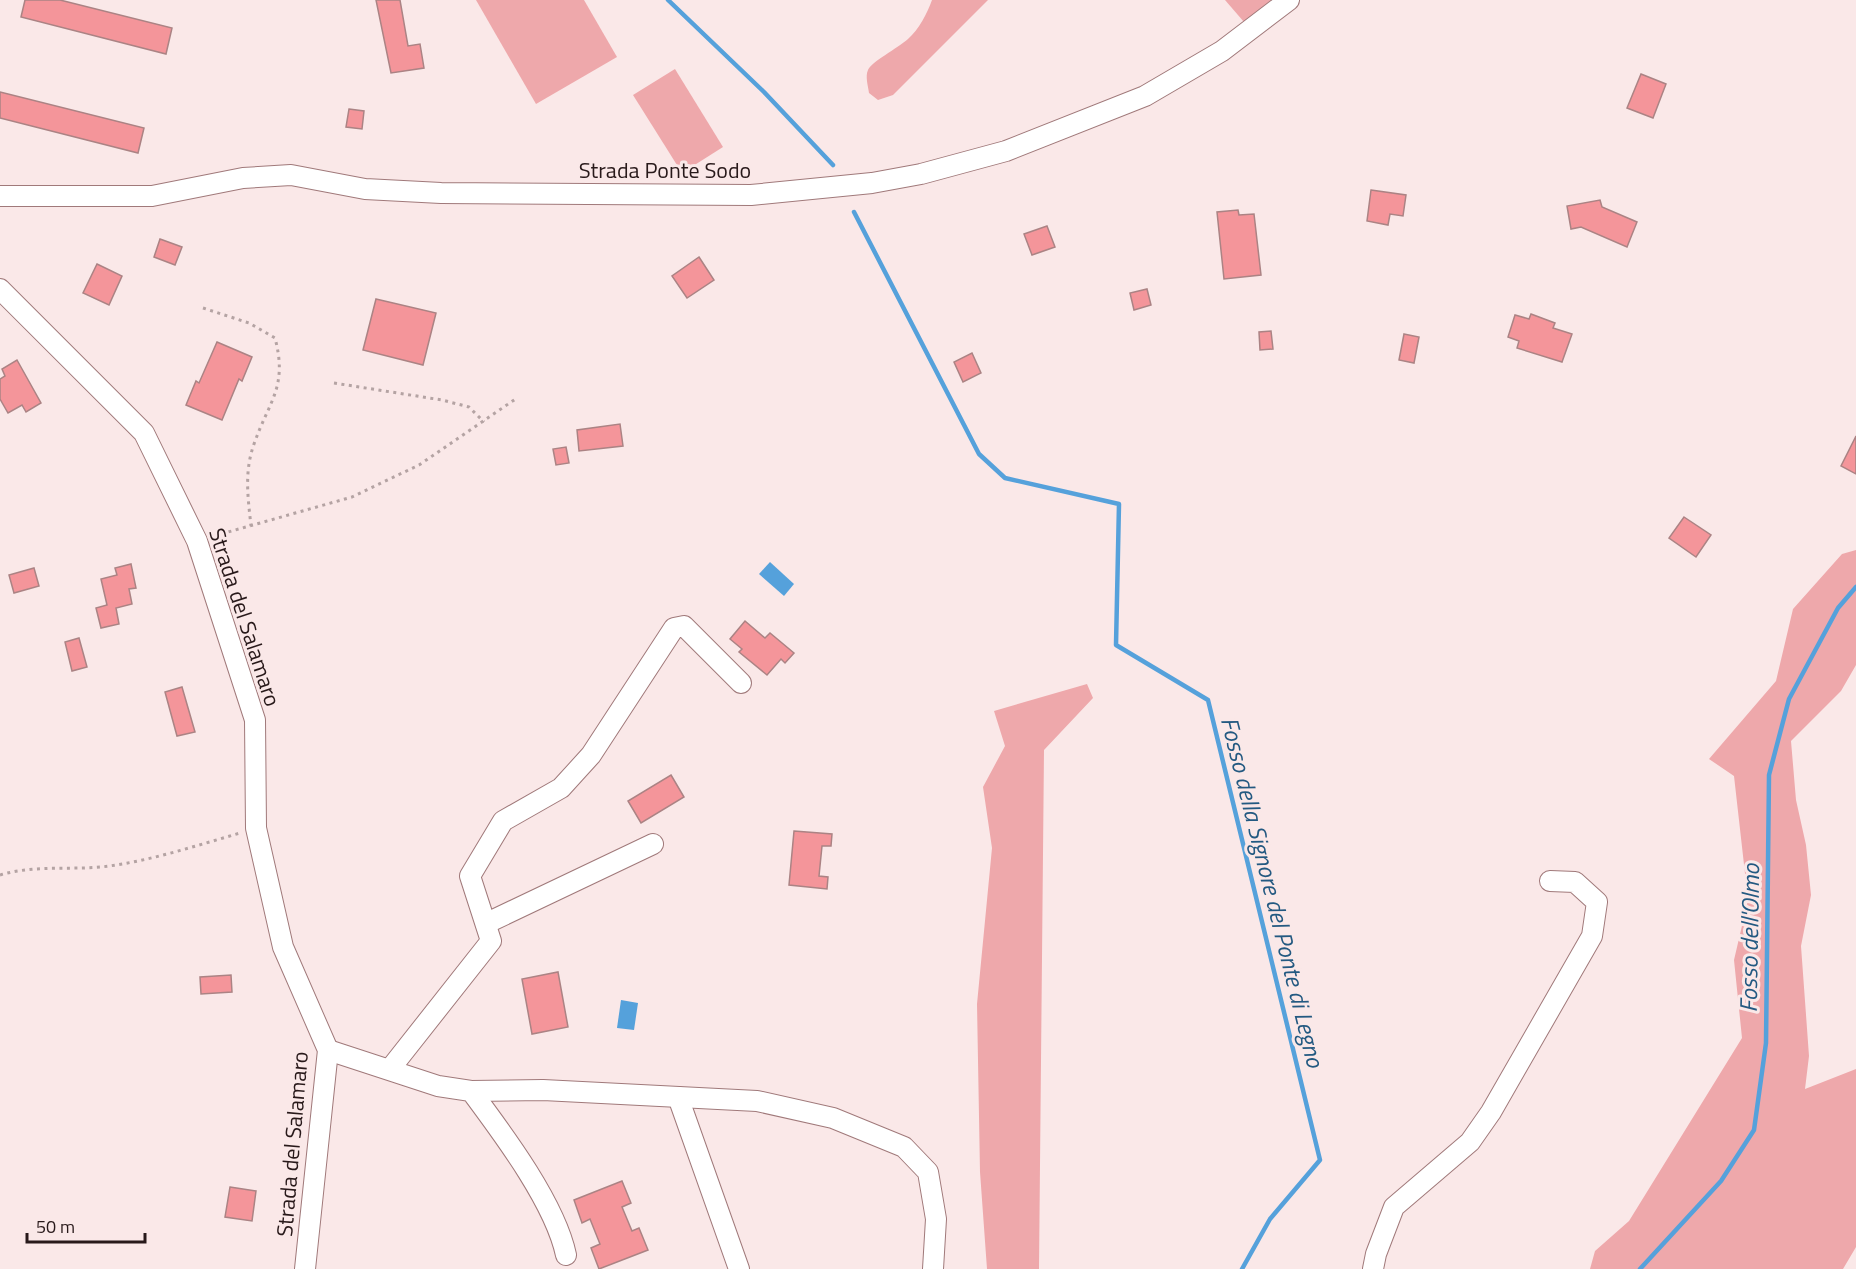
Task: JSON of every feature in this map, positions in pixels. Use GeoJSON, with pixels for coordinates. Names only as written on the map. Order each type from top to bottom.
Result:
{"type":"FeatureCollection","features":[{"type":"Feature","properties":{"kind":"street","name":"Strada Ponte Sodo"},"geometry":{"type":"LineString","coordinates":[[0,196],[152,196],[243,178],[291,175],[365,189],[441,193],[751,195],[872,183],[921,174],[1006,151],[1126,104],[1222,51],[1289,0]]}},
{"type":"Feature","properties":{"kind":"street","name":"Strada del Salamaro"},"geometry":{"type":"LineString","coordinates":[[0,289],[144,433],[197,541],[255,720],[256,828],[283,947],[328,1050],[305,1269]]}},
{"type":"Feature","properties":{"kind":"street"},"geometry":{"type":"LineString","coordinates":[[390,1069],[490,941],[487,923],[470,876],[503,821],[561,788],[591,755],[674,628],[684,626],[741,684]]}},
{"type":"Feature","properties":{"kind":"street"},"geometry":{"type":"LineString","coordinates":[[487,923],[653,844]]}},
{"type":"Feature","properties":{"kind":"street"},"geometry":{"type":"LineString","coordinates":[[1373,1269],[1376,1254],[1394,1207],[1470,1142],[1491,1112],[1592,936],[1597,902],[1575,882],[1550,881]]}},
{"type":"Feature","properties":{"kind":"street"},"geometry":{"type":"LineString","coordinates":[[328,1050],[438,1086],[471,1091],[543,1090],[757,1101],[833,1118],[904,1147],[928,1172],[936,1219],[933,1269]]}},
{"type":"Feature","properties":{"kind":"street"},"geometry":{"type":"LineString","coordinates":[[471,1091],[505,1138],[561,1231],[566,1255]]}},
{"type":"Feature","properties":{"kind":"street"},"geometry":{"type":"LineString","coordinates":[[678,1097],[739,1269]]}},
{"type":"Feature","properties":{"kind":"path"},"geometry":{"type":"LineString","coordinates":[[203,308],[249,323],[275,338],[281,360],[276,395],[254,444],[246,479],[251,526]]}},
{"type":"Feature","properties":{"kind":"path"},"geometry":{"type":"LineString","coordinates":[[334,383],[442,400],[469,407],[484,422]]}},
{"type":"Feature","properties":{"kind":"path"},"geometry":{"type":"LineString","coordinates":[[197,541],[352,497],[419,465],[517,398]]}},
{"type":"Feature","properties":{"kind":"path"},"geometry":{"type":"LineString","coordinates":[[0,875],[45,867],[101,867],[188,848],[256,828]]}},
{"type":"Feature","properties":{"kind":"shaded area"},"geometry":{"type":"Polygon","coordinates":[[[476,0],[584,0],[617,57],[536,104],[476,0]]]}},
{"type":"Feature","properties":{"kind":"shaded area"},"geometry":{"type":"Polygon","coordinates":[[[932,0],[988,0],[893,95],[878,100],[869,93],[868,70],[912,35],[928,11],[932,0]]]}},
{"type":"Feature","properties":{"kind":"shaded area"},"geometry":{"type":"Polygon","coordinates":[[[1225,0],[1274,0],[1244,22],[1225,0]]]}},
{"type":"Feature","properties":{"kind":"shaded area"},"geometry":{"type":"Polygon","coordinates":[[[675,69],[723,147],[682,173],[633,95],[675,69]]]}},
{"type":"Feature","properties":{"kind":"shaded area"},"geometry":{"type":"Polygon","coordinates":[[[1856,550],[1856,665],[1841,691],[1791,741],[1796,800],[1806,845],[1811,895],[1801,946],[1809,1056],[1805,1089],[1856,1069],[1856,1247],[1843,1269],[1590,1269],[1595,1251],[1629,1221],[1742,1038],[1734,960],[1748,900],[1734,776],[1709,759],[1776,681],[1793,609],[1842,554],[1856,550]]]}},
{"type":"Feature","properties":{"kind":"shaded area"},"geometry":{"type":"Polygon","coordinates":[[[1087,684],[1093,698],[1044,750],[1039,1269],[987,1269],[980,1172],[977,1004],[992,848],[983,787],[1005,746],[994,711],[1087,684]]]}},
{"type":"Feature","properties":{"kind":"water"},"geometry":{"type":"Polygon","coordinates":[[[770,562],[794,584],[784,596],[759,574],[770,562]]]}},
{"type":"Feature","properties":{"kind":"water"},"geometry":{"type":"Polygon","coordinates":[[[621,1000],[638,1003],[634,1030],[617,1028],[621,1000]]]}},
{"type":"Feature","properties":{"kind":"building"},"geometry":{"type":"Polygon","coordinates":[[[25,0],[60,0],[172,28],[166,54],[21,17],[25,0]]]}},
{"type":"Feature","properties":{"kind":"building"},"geometry":{"type":"Polygon","coordinates":[[[376,0],[400,0],[408,46],[420,44],[424,68],[391,73],[376,0]]]}},
{"type":"Feature","properties":{"kind":"building"},"geometry":{"type":"Polygon","coordinates":[[[1641,74],[1666,84],[1653,118],[1627,108],[1641,74]]]}},
{"type":"Feature","properties":{"kind":"building"},"geometry":{"type":"Polygon","coordinates":[[[0,92],[144,128],[138,153],[0,118],[0,92]]]}},
{"type":"Feature","properties":{"kind":"building"},"geometry":{"type":"Polygon","coordinates":[[[349,109],[364,111],[362,129],[346,127],[349,109]]]}},
{"type":"Feature","properties":{"kind":"building"},"geometry":{"type":"Polygon","coordinates":[[[1371,190],[1406,195],[1403,216],[1390,214],[1388,225],[1367,221],[1371,190]]]}},
{"type":"Feature","properties":{"kind":"building"},"geometry":{"type":"Polygon","coordinates":[[[1600,200],[1602,207],[1637,222],[1627,247],[1581,227],[1571,229],[1567,206],[1600,200]]]}},
{"type":"Feature","properties":{"kind":"building"},"geometry":{"type":"Polygon","coordinates":[[[1238,210],[1239,215],[1254,214],[1261,275],[1224,279],[1217,212],[1238,210]]]}},
{"type":"Feature","properties":{"kind":"building"},"geometry":{"type":"Polygon","coordinates":[[[1047,226],[1055,247],[1032,255],[1024,234],[1047,226]]]}},
{"type":"Feature","properties":{"kind":"building"},"geometry":{"type":"Polygon","coordinates":[[[160,239],[182,247],[175,265],[154,257],[160,239]]]}},
{"type":"Feature","properties":{"kind":"building"},"geometry":{"type":"Polygon","coordinates":[[[699,257],[714,280],[687,298],[672,276],[699,257]]]}},
{"type":"Feature","properties":{"kind":"building"},"geometry":{"type":"Polygon","coordinates":[[[97,264],[122,276],[109,305],[83,293],[97,264]]]}},
{"type":"Feature","properties":{"kind":"building"},"geometry":{"type":"Polygon","coordinates":[[[1147,289],[1151,305],[1134,310],[1130,293],[1147,289]]]}},
{"type":"Feature","properties":{"kind":"building"},"geometry":{"type":"Polygon","coordinates":[[[376,299],[436,313],[423,365],[363,350],[376,299]]]}},
{"type":"Feature","properties":{"kind":"building"},"geometry":{"type":"Polygon","coordinates":[[[1531,314],[1555,323],[1553,328],[1572,334],[1562,362],[1517,348],[1519,341],[1508,337],[1515,315],[1529,319],[1531,314]]]}},
{"type":"Feature","properties":{"kind":"building"},"geometry":{"type":"Polygon","coordinates":[[[1271,331],[1273,349],[1260,350],[1259,332],[1271,331]]]}},
{"type":"Feature","properties":{"kind":"building"},"geometry":{"type":"Polygon","coordinates":[[[1404,334],[1419,337],[1414,363],[1399,360],[1404,334]]]}},
{"type":"Feature","properties":{"kind":"building"},"geometry":{"type":"Polygon","coordinates":[[[217,342],[252,357],[242,381],[239,379],[222,420],[186,405],[196,381],[199,383],[217,342]]]}},
{"type":"Feature","properties":{"kind":"building"},"geometry":{"type":"Polygon","coordinates":[[[972,353],[981,373],[963,382],[954,362],[972,353]]]}},
{"type":"Feature","properties":{"kind":"building"},"geometry":{"type":"Polygon","coordinates":[[[17,360],[41,403],[26,412],[22,405],[8,413],[0,399],[0,379],[5,376],[2,369],[17,360]]]}},
{"type":"Feature","properties":{"kind":"building"},"geometry":{"type":"Polygon","coordinates":[[[620,424],[623,446],[579,451],[577,430],[620,424]]]}},
{"type":"Feature","properties":{"kind":"building"},"geometry":{"type":"Polygon","coordinates":[[[1856,436],[1856,474],[1841,466],[1856,436]]]}},
{"type":"Feature","properties":{"kind":"building"},"geometry":{"type":"Polygon","coordinates":[[[566,447],[569,463],[556,465],[553,449],[566,447]]]}},
{"type":"Feature","properties":{"kind":"building"},"geometry":{"type":"Polygon","coordinates":[[[1684,517],[1711,535],[1696,557],[1669,538],[1684,517]]]}},
{"type":"Feature","properties":{"kind":"building"},"geometry":{"type":"Polygon","coordinates":[[[131,564],[136,588],[129,589],[132,604],[116,608],[119,624],[101,628],[96,608],[107,605],[101,579],[117,575],[115,568],[131,564]]]}},
{"type":"Feature","properties":{"kind":"building"},"geometry":{"type":"Polygon","coordinates":[[[34,568],[39,586],[14,593],[9,575],[34,568]]]}},
{"type":"Feature","properties":{"kind":"building"},"geometry":{"type":"Polygon","coordinates":[[[745,621],[765,638],[770,633],[794,653],[785,663],[781,659],[767,675],[739,652],[742,649],[730,639],[745,621]]]}},
{"type":"Feature","properties":{"kind":"building"},"geometry":{"type":"Polygon","coordinates":[[[79,638],[87,667],[72,671],[65,642],[79,638]]]}},
{"type":"Feature","properties":{"kind":"building"},"geometry":{"type":"Polygon","coordinates":[[[182,687],[195,732],[177,736],[165,692],[182,687]]]}},
{"type":"Feature","properties":{"kind":"building"},"geometry":{"type":"Polygon","coordinates":[[[671,775],[684,797],[641,823],[628,801],[671,775]]]}},
{"type":"Feature","properties":{"kind":"building"},"geometry":{"type":"Polygon","coordinates":[[[794,831],[832,834],[831,846],[822,846],[819,876],[828,877],[827,889],[789,885],[794,831]]]}},
{"type":"Feature","properties":{"kind":"building"},"geometry":{"type":"Polygon","coordinates":[[[558,972],[568,1027],[532,1034],[522,979],[558,972]]]}},
{"type":"Feature","properties":{"kind":"building"},"geometry":{"type":"Polygon","coordinates":[[[231,975],[232,992],[201,994],[200,977],[231,975]]]}},
{"type":"Feature","properties":{"kind":"building"},"geometry":{"type":"Polygon","coordinates":[[[622,1181],[631,1203],[622,1207],[632,1231],[639,1228],[648,1250],[599,1269],[591,1248],[600,1244],[590,1219],[582,1223],[574,1200],[622,1181]]]}},
{"type":"Feature","properties":{"kind":"building"},"geometry":{"type":"Polygon","coordinates":[[[230,1187],[256,1191],[252,1221],[225,1217],[230,1187]]]}},
{"type":"Feature","properties":{"kind":"waterway"},"geometry":{"type":"LineString","coordinates":[[668,0],[764,92],[833,165]]}},
{"type":"Feature","properties":{"kind":"waterway","name":"Fosso della Signore del Ponte di Legno"},"geometry":{"type":"LineString","coordinates":[[854,212],[979,454],[1005,478],[1119,504],[1116,645],[1208,700],[1320,1160],[1270,1219],[1242,1269]]}},
{"type":"Feature","properties":{"kind":"waterway","name":"Fosso dell'Olmo"},"geometry":{"type":"LineString","coordinates":[[1640,1269],[1721,1181],[1754,1130],[1766,1043],[1769,775],[1789,699],[1838,608],[1856,587]]}}]}
